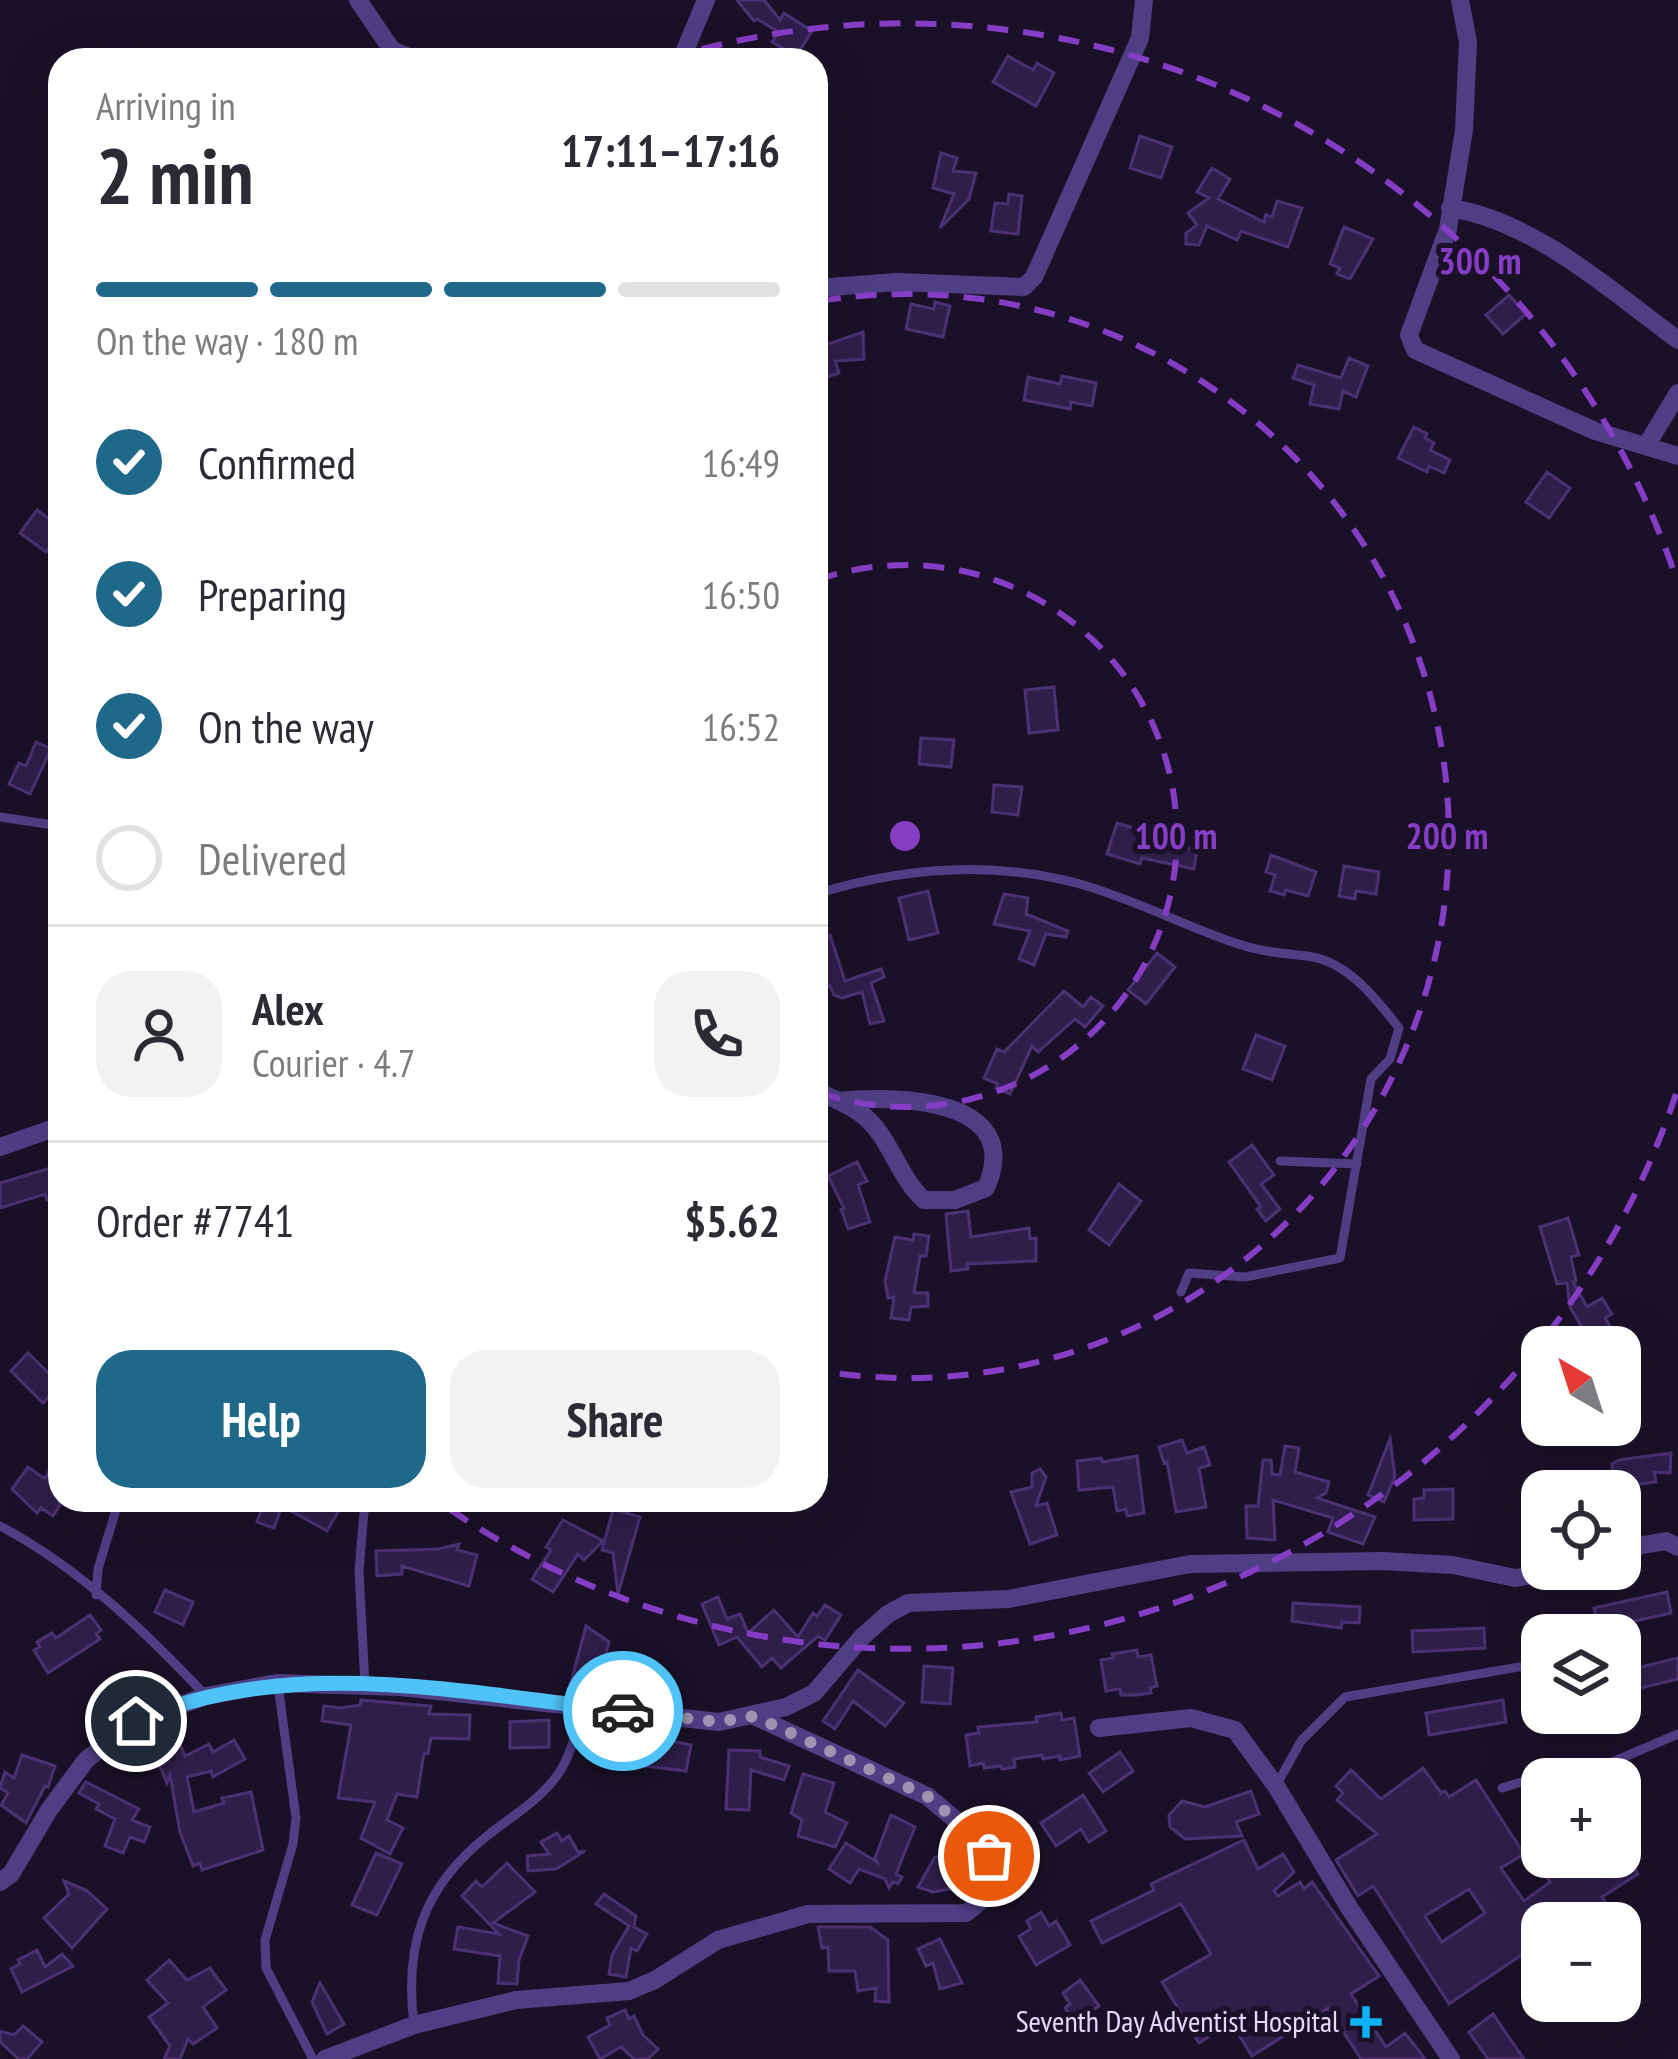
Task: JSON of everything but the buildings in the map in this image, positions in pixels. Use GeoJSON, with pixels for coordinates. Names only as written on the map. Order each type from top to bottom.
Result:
{"type":"FeatureCollection","features":[{"type":"Feature","properties":{"kind":"street"},"geometry":{"type":"LineString","coordinates":[[358,0],[391,48]]}},
{"type":"Feature","properties":{"kind":"street"},"geometry":{"type":"LineString","coordinates":[[686,48],[706,0]]}},
{"type":"Feature","properties":{"kind":"street"},"geometry":{"type":"LineString","coordinates":[[828,287],[897,282],[1024,287],[1034,277],[1140,38],[1144,0]]}},
{"type":"Feature","properties":{"kind":"street"},"geometry":{"type":"LineString","coordinates":[[1460,0],[1468,42],[1468,84],[1450,208],[1435,272],[1408,335],[1414,350],[1595,431],[1678,456]]}},
{"type":"Feature","properties":{"kind":"street"},"geometry":{"type":"LineString","coordinates":[[1450,208],[1523,234],[1678,340]]}},
{"type":"Feature","properties":{"kind":"street"},"geometry":{"type":"LineString","coordinates":[[1646,446],[1678,393]]}},
{"type":"Feature","properties":{"kind":"street"},"geometry":{"type":"LineString","coordinates":[[828,1096],[863,1115],[906,1184],[925,1200],[955,1200],[986,1188],[996,1150],[978,1126],[957,1110],[940,1102],[838,1101]]}},
{"type":"Feature","properties":{"kind":"street"},"geometry":{"type":"LineString","coordinates":[[0,1147],[48,1130]]}},
{"type":"Feature","properties":{"kind":"street"},"geometry":{"type":"LineString","coordinates":[[1641,1545],[1666,1541],[1678,1547]]}},
{"type":"Feature","properties":{"kind":"street"},"geometry":{"type":"LineString","coordinates":[[4,1875],[86,1760],[136,1721],[206,1696],[277,1683],[364,1686],[719,1722],[786,1707],[814,1693],[862,1637],[908,1604],[1008,1599],[1190,1564],[1383,1561],[1454,1564],[1521,1577]]}},
{"type":"Feature","properties":{"kind":"street"},"geometry":{"type":"LineString","coordinates":[[325,2059],[414,2024],[516,2000],[629,1991],[655,1981],[718,1940],[808,1914],[966,1913],[991,1892],[996,1877],[989,1856],[969,1831],[927,1796],[754,1716]]}},
{"type":"Feature","properties":{"kind":"street"},"geometry":{"type":"LineString","coordinates":[[1099,1728],[1191,1718],[1235,1730],[1451,2059]]}},
{"type":"Feature","properties":{"kind":"lane"},"geometry":{"type":"LineString","coordinates":[[0,817],[48,824]]}},
{"type":"Feature","properties":{"kind":"lane"},"geometry":{"type":"LineString","coordinates":[[828,890],[864,879],[936,869],[1014,870],[1083,885],[1265,954],[1313,956],[1364,983],[1400,1028],[1390,1059],[1371,1079],[1340,1258],[1245,1277],[1189,1273],[1181,1292]]}},
{"type":"Feature","properties":{"kind":"lane"},"geometry":{"type":"LineString","coordinates":[[1280,1161],[1357,1164]]}},
{"type":"Feature","properties":{"kind":"lane"},"geometry":{"type":"LineString","coordinates":[[96,1595],[98,1569],[115,1512]]}},
{"type":"Feature","properties":{"kind":"lane"},"geometry":{"type":"LineString","coordinates":[[364,1512],[359,1571],[364,1686]]}},
{"type":"Feature","properties":{"kind":"lane"},"geometry":{"type":"LineString","coordinates":[[0,1526],[54,1556],[156,1642],[206,1696]]}},
{"type":"Feature","properties":{"kind":"lane"},"geometry":{"type":"LineString","coordinates":[[1276,1786],[1301,1741],[1345,1696],[1521,1667]]}},
{"type":"Feature","properties":{"kind":"lane"},"geometry":{"type":"LineString","coordinates":[[277,1683],[296,1818],[266,1940],[266,1968],[313,2059]]}},
{"type":"Feature","properties":{"kind":"lane"},"geometry":{"type":"LineString","coordinates":[[414,2024],[410,1992],[414,1946],[425,1909],[446,1877],[483,1838],[538,1797],[561,1769],[583,1707]]}},
{"type":"Feature","properties":{"kind":"lane"},"geometry":{"type":"LineString","coordinates":[[1502,1787],[1531,1778],[1591,1771],[1678,1734]]}},
{"type":"Feature","properties":{"kind":"way so far"},"geometry":{"type":"LineString","coordinates":[[623,1711],[719,1722],[754,1716],[927,1796],[969,1831],[989,1856]]}},
{"type":"Feature","properties":{"kind":"place","name":"Seventh Day Adventist Hospital"},"geometry":{"type":"Point","coordinates":[1366,2022]}},
{"type":"Feature","properties":{"kind":"route"},"geometry":{"type":"LineString","coordinates":[[136,1721],[206,1696],[277,1683],[400,1687],[623,1711]]}}]}
